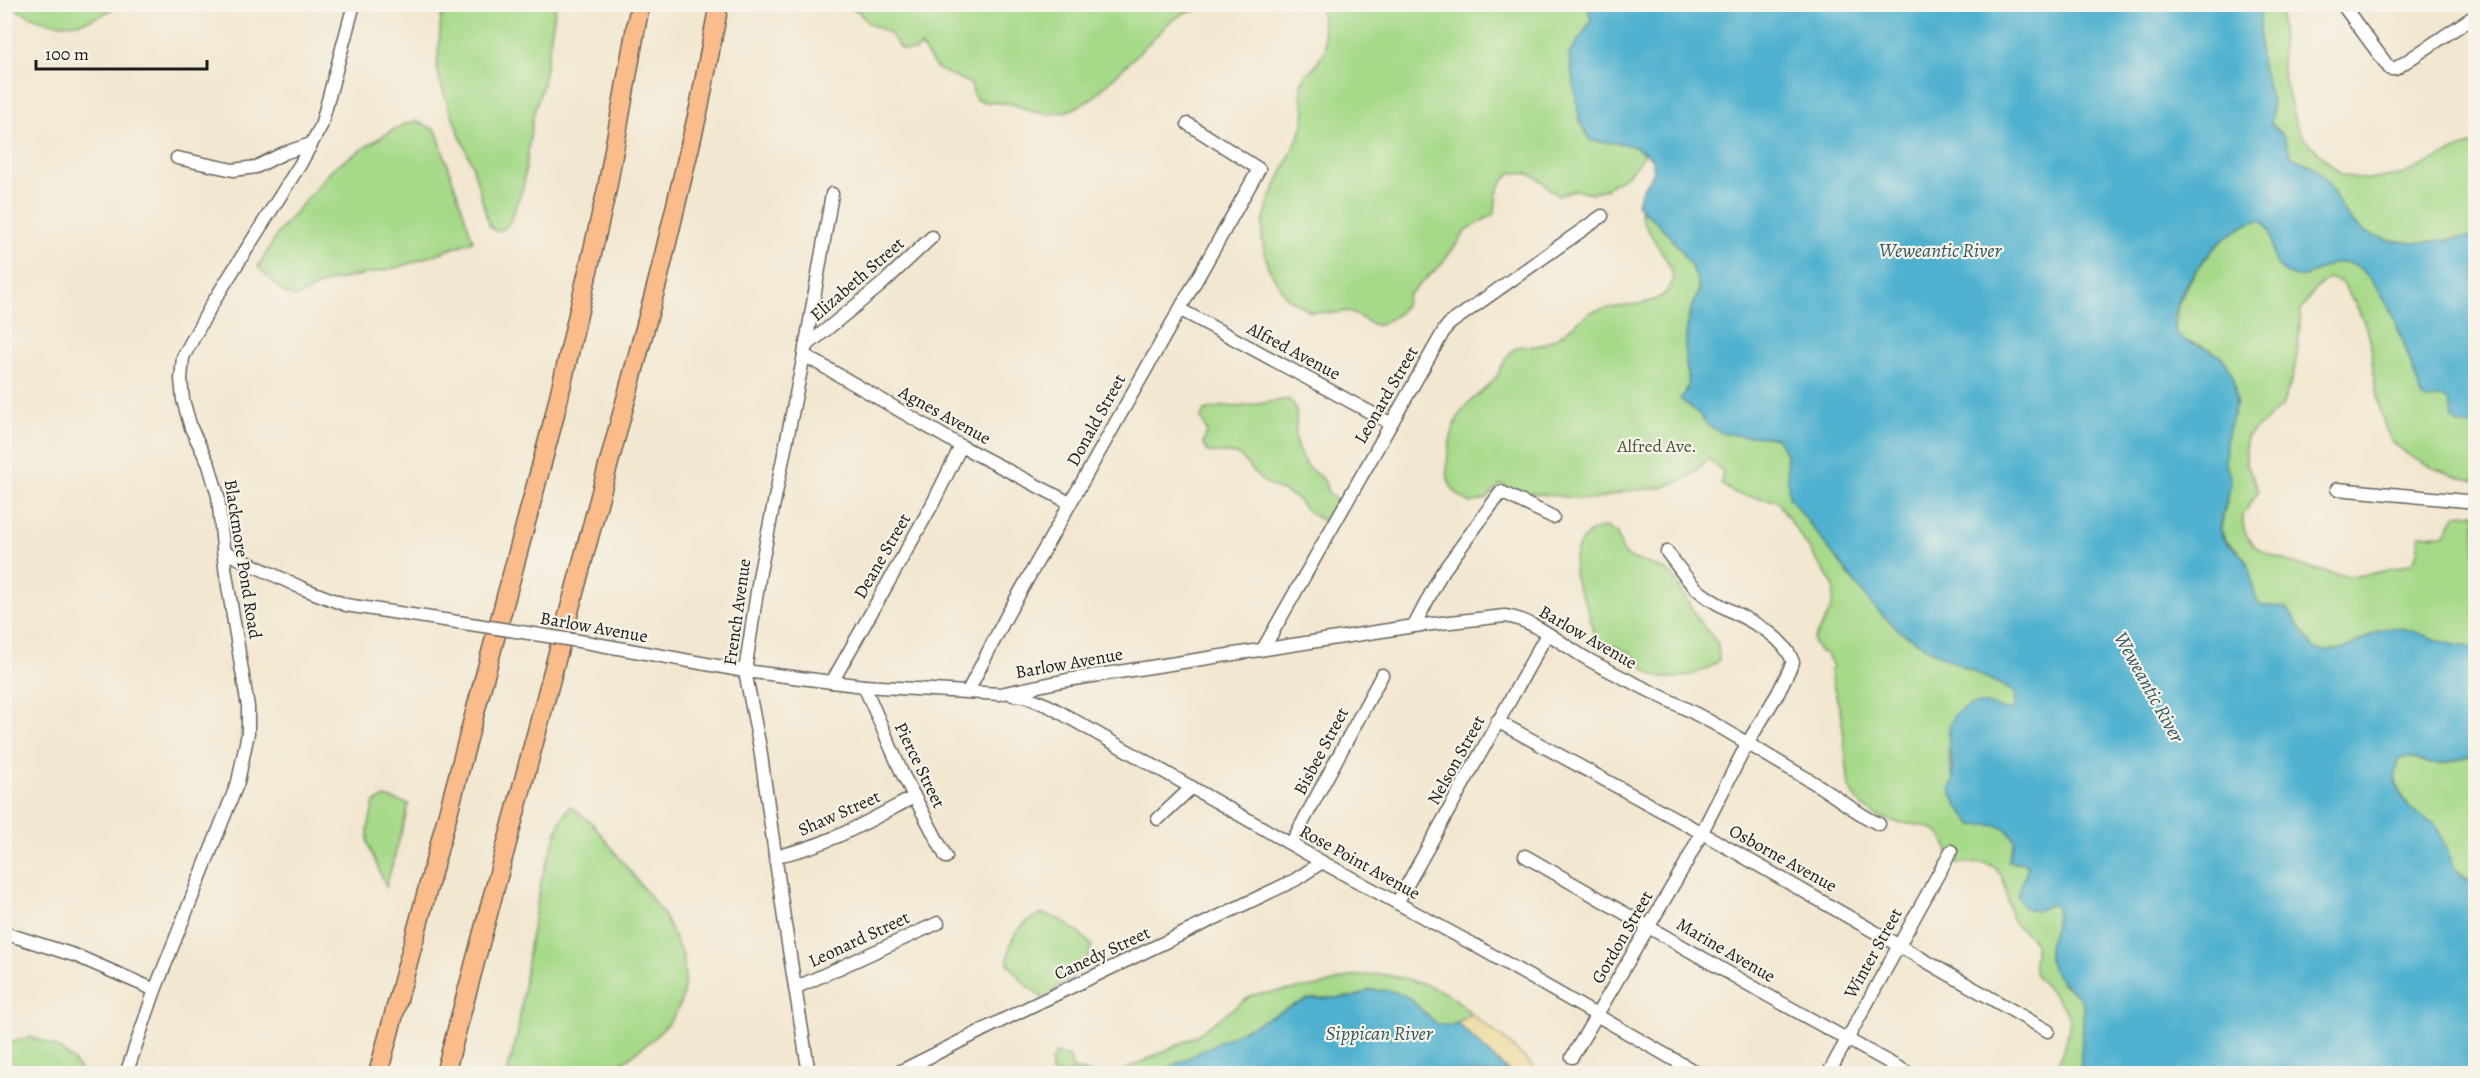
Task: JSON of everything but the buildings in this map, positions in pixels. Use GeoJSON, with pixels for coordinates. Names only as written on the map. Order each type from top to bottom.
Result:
{"type":"FeatureCollection","features":[{"type":"Feature","properties":{"kind":"highway"},"geometry":{"type":"LineString","coordinates":[[378,1074],[554,418],[607,189],[640,4]]}},
{"type":"Feature","properties":{"kind":"highway"},"geometry":{"type":"LineString","coordinates":[[445,1074],[659,276],[699,108],[719,4]]}},
{"type":"Feature","properties":{"kind":"street","name":"Blackmore Pond Road"},"geometry":{"type":"LineString","coordinates":[[126,1074],[155,990],[238,782],[244,756],[248,707],[224,551],[218,496],[209,465],[191,428],[183,400],[181,379],[183,357],[212,304],[321,126],[354,4]]}},
{"type":"Feature","properties":{"kind":"street"},"geometry":{"type":"LineString","coordinates":[[2342,4],[2390,69],[2395,69],[2475,15]]}},
{"type":"Feature","properties":{"kind":"street","name":"Donald Street"},"geometry":{"type":"LineString","coordinates":[[968,691],[1006,617],[1259,169],[1188,124]]}},
{"type":"Feature","properties":{"kind":"street"},"geometry":{"type":"LineString","coordinates":[[177,158],[221,169],[239,170],[256,167],[284,153],[312,144]]}},
{"type":"Feature","properties":{"kind":"street","name":"French Avenue"},"geometry":{"type":"LineString","coordinates":[[809,1074],[760,748],[745,671],[760,572],[805,351],[832,194]]}},
{"type":"Feature","properties":{"kind":"street","name":"Leonard Street"},"geometry":{"type":"LineString","coordinates":[[1263,650],[1438,338],[1449,324],[1602,216]]}},
{"type":"Feature","properties":{"kind":"street","name":"Elizabeth Street"},"geometry":{"type":"LineString","coordinates":[[805,351],[932,237]]}},
{"type":"Feature","properties":{"kind":"street","name":"Alfred Avenue"},"geometry":{"type":"LineString","coordinates":[[1181,310],[1390,423]]}},
{"type":"Feature","properties":{"kind":"street","name":"Agnes Avenue"},"geometry":{"type":"LineString","coordinates":[[805,351],[961,446],[1070,503]]}},
{"type":"Feature","properties":{"kind":"street","name":"Deane Street"},"geometry":{"type":"LineString","coordinates":[[832,682],[932,506],[961,446]]}},
{"type":"Feature","properties":{"kind":"street"},"geometry":{"type":"LineString","coordinates":[[2337,489],[2475,502]]}},
{"type":"Feature","properties":{"kind":"street"},"geometry":{"type":"LineString","coordinates":[[1413,626],[1441,574],[1501,492],[1553,517]]}},
{"type":"Feature","properties":{"kind":"street","name":"Barlow Avenue"},"geometry":{"type":"LineString","coordinates":[[224,551],[304,589],[346,605],[585,642],[745,671],[864,686],[1000,694],[1067,680],[1413,626],[1505,615],[1520,618],[1644,690],[1711,722],[1818,785],[1857,813],[1879,824]]}},
{"type":"Feature","properties":{"kind":"street","name":"Gordon Street"},"geometry":{"type":"LineString","coordinates":[[1572,1057],[1649,926],[1793,662],[1789,650],[1776,638],[1701,593],[1667,552]]}},
{"type":"Feature","properties":{"kind":"street","name":"Nelson Street"},"geometry":{"type":"LineString","coordinates":[[1397,903],[1547,634]]}},
{"type":"Feature","properties":{"kind":"street","name":"Bisbee Street"},"geometry":{"type":"LineString","coordinates":[[1291,844],[1382,675]]}},
{"type":"Feature","properties":{"kind":"street","name":"Pierce Street"},"geometry":{"type":"LineString","coordinates":[[864,686],[914,797],[946,857]]}},
{"type":"Feature","properties":{"kind":"street","name":"Rose Point Avenue"},"geometry":{"type":"LineString","coordinates":[[1000,694],[1025,696],[1049,706],[1699,1074]]}},
{"type":"Feature","properties":{"kind":"street","name":"Osborne Avenue"},"geometry":{"type":"LineString","coordinates":[[1497,722],[1701,833],[2048,1030]]}},
{"type":"Feature","properties":{"kind":"street"},"geometry":{"type":"LineString","coordinates":[[1158,819],[1192,787]]}},
{"type":"Feature","properties":{"kind":"street","name":"Shaw Street"},"geometry":{"type":"LineString","coordinates":[[776,856],[809,848],[829,840],[914,797]]}},
{"type":"Feature","properties":{"kind":"street","name":"Winter Street"},"geometry":{"type":"LineString","coordinates":[[1828,1074],[1951,851]]}},
{"type":"Feature","properties":{"kind":"street","name":"Marine Avenue"},"geometry":{"type":"LineString","coordinates":[[1525,856],[1910,1074]]}},
{"type":"Feature","properties":{"kind":"street","name":"Canedy Street"},"geometry":{"type":"LineString","coordinates":[[895,1074],[1295,880],[1322,862]]}},
{"type":"Feature","properties":{"kind":"street","name":"Leonard Street"},"geometry":{"type":"LineString","coordinates":[[795,988],[938,922]]}},
{"type":"Feature","properties":{"kind":"street"},"geometry":{"type":"LineString","coordinates":[[4,933],[66,952],[155,990]]}},
{"type":"Feature","properties":{"kind":"green space"},"geometry":{"type":"Polygon","coordinates":[[[10,5],[118,5],[92,19],[64,24],[37,19],[10,5]]]}},
{"type":"Feature","properties":{"kind":"green space"},"geometry":{"type":"Polygon","coordinates":[[[442,5],[556,5],[543,84],[533,116],[523,188],[509,224],[502,230],[495,231],[489,225],[472,164],[447,104],[437,69],[442,5]]]}},
{"type":"Feature","properties":{"kind":"green space"},"geometry":{"type":"Polygon","coordinates":[[[837,5],[1203,5],[1197,11],[1185,12],[1171,21],[1093,98],[1071,110],[1047,114],[1012,104],[975,99],[971,84],[937,69],[921,46],[916,51],[902,50],[889,33],[868,23],[858,11],[837,5]]]}},
{"type":"Feature","properties":{"kind":"green space"},"geometry":{"type":"Polygon","coordinates":[[[1320,5],[1588,5],[1591,21],[1569,55],[1580,123],[1591,141],[1626,144],[1644,154],[1627,175],[1605,189],[1593,193],[1574,190],[1558,196],[1533,176],[1512,173],[1498,190],[1495,213],[1466,231],[1441,265],[1408,295],[1405,305],[1397,315],[1380,325],[1374,325],[1348,311],[1311,312],[1286,297],[1268,267],[1262,240],[1263,223],[1269,201],[1302,129],[1305,109],[1301,97],[1301,85],[1306,74],[1314,68],[1326,49],[1320,5]]]}},
{"type":"Feature","properties":{"kind":"green space"},"geometry":{"type":"Polygon","coordinates":[[[2258,5],[2278,5],[2281,14],[2282,70],[2296,125],[2304,138],[2342,175],[2369,180],[2404,174],[2475,142],[2475,236],[2405,242],[2371,235],[2356,226],[2345,213],[2327,183],[2313,167],[2292,158],[2284,137],[2271,123],[2270,96],[2260,53],[2258,5]]]}},
{"type":"Feature","properties":{"kind":"green space"},"geometry":{"type":"Polygon","coordinates":[[[416,121],[436,130],[473,241],[400,267],[327,282],[296,297],[285,294],[258,267],[278,233],[333,168],[381,137],[404,124],[416,121]]]}},
{"type":"Feature","properties":{"kind":"green space","name":"Alfred Ave."},"geometry":{"type":"Polygon","coordinates":[[[1640,209],[1668,234],[1686,257],[1697,281],[1697,298],[1689,313],[1686,331],[1685,361],[1689,382],[1681,398],[1722,433],[1778,439],[1786,454],[1789,497],[1873,606],[1901,632],[2015,694],[2014,708],[2009,711],[1982,704],[1963,709],[1948,750],[1957,805],[1973,825],[2002,827],[2011,835],[2015,841],[2009,856],[2015,864],[2023,862],[2028,866],[2018,896],[2042,909],[2049,904],[2056,906],[2057,920],[2049,947],[2062,984],[2081,997],[2084,1007],[2080,1073],[2055,1073],[2068,1034],[2068,1015],[2035,973],[2033,941],[2012,919],[2005,885],[2000,873],[1991,865],[1976,862],[1955,863],[1941,835],[1937,832],[1924,826],[1891,821],[1874,814],[1861,804],[1849,787],[1842,719],[1830,672],[1833,666],[1826,653],[1819,652],[1813,640],[1831,609],[1834,586],[1777,501],[1733,492],[1721,483],[1723,471],[1708,459],[1687,479],[1660,488],[1627,491],[1594,500],[1512,491],[1501,484],[1486,499],[1471,503],[1457,494],[1450,484],[1447,471],[1448,454],[1455,423],[1468,404],[1495,379],[1510,353],[1518,347],[1536,346],[1549,342],[1594,311],[1650,301],[1667,291],[1672,282],[1670,267],[1647,228],[1640,209]]]}},
{"type":"Feature","properties":{"kind":"green space"},"geometry":{"type":"Polygon","coordinates":[[[2255,220],[2262,220],[2268,228],[2273,256],[2313,274],[2338,262],[2354,265],[2368,276],[2381,294],[2392,316],[2422,396],[2415,367],[2475,415],[2475,481],[2444,472],[2413,458],[2391,439],[2379,406],[2371,344],[2363,319],[2341,282],[2328,278],[2314,291],[2301,309],[2293,376],[2282,406],[2246,437],[2246,463],[2259,491],[2243,515],[2246,535],[2254,545],[2287,561],[2319,570],[2356,576],[2411,563],[2417,554],[2420,535],[2445,534],[2457,515],[2475,513],[2475,662],[2381,631],[2340,649],[2314,650],[2287,609],[2260,605],[2254,595],[2247,562],[2237,549],[2225,540],[2221,529],[2231,480],[2225,461],[2226,443],[2230,421],[2237,402],[2223,358],[2210,349],[2180,338],[2175,331],[2178,305],[2195,272],[2230,234],[2255,220]]]}},
{"type":"Feature","properties":{"kind":"green space"},"geometry":{"type":"Polygon","coordinates":[[[1289,399],[1297,415],[1295,434],[1297,447],[1305,463],[1323,479],[1327,491],[1336,500],[1335,514],[1329,521],[1321,520],[1305,509],[1296,498],[1262,481],[1238,454],[1208,452],[1203,444],[1207,432],[1201,418],[1204,411],[1225,406],[1238,407],[1289,399]]]}},
{"type":"Feature","properties":{"kind":"green space"},"geometry":{"type":"Polygon","coordinates":[[[1606,527],[1617,534],[1623,551],[1628,557],[1666,570],[1673,576],[1698,619],[1718,644],[1719,660],[1713,665],[1686,676],[1667,678],[1647,671],[1630,653],[1595,639],[1586,604],[1577,585],[1574,566],[1582,541],[1588,534],[1606,527]]]}},
{"type":"Feature","properties":{"kind":"green space"},"geometry":{"type":"Polygon","coordinates":[[[2405,756],[2439,764],[2475,756],[2475,883],[2454,866],[2435,824],[2415,813],[2404,800],[2395,775],[2398,758],[2405,756]]]}},
{"type":"Feature","properties":{"kind":"green space"},"geometry":{"type":"Polygon","coordinates":[[[385,797],[409,804],[386,887],[368,844],[368,828],[374,803],[385,797]]]}},
{"type":"Feature","properties":{"kind":"green space"},"geometry":{"type":"Polygon","coordinates":[[[570,806],[592,823],[662,912],[683,956],[685,975],[683,995],[669,1023],[654,1038],[626,1060],[604,1073],[507,1073],[518,1032],[530,940],[542,877],[561,820],[570,806]]]}},
{"type":"Feature","properties":{"kind":"green space"},"geometry":{"type":"Polygon","coordinates":[[[1041,914],[1054,917],[1069,926],[1092,946],[1079,970],[1043,998],[1024,983],[1008,963],[1010,946],[1016,933],[1027,922],[1041,914]]]}},
{"type":"Feature","properties":{"kind":"green space"},"geometry":{"type":"Polygon","coordinates":[[[1379,974],[1404,978],[1441,991],[1452,997],[1471,1014],[1450,1026],[1442,1026],[1435,1023],[1420,1009],[1370,990],[1354,997],[1309,999],[1158,1073],[1116,1074],[1194,1037],[1252,995],[1320,986],[1353,976],[1379,974]]]}},
{"type":"Feature","properties":{"kind":"green space"},"geometry":{"type":"Polygon","coordinates":[[[29,1037],[60,1049],[82,1073],[5,1073],[5,1042],[10,1043],[29,1037]]]}},
{"type":"Feature","properties":{"kind":"green space"},"geometry":{"type":"Polygon","coordinates":[[[1056,1053],[1070,1057],[1073,1069],[1092,1073],[1051,1073],[1051,1062],[1056,1053]]]}},
{"type":"Feature","properties":{"kind":"sand"},"geometry":{"type":"Polygon","coordinates":[[[1471,1014],[1504,1039],[1540,1073],[1510,1073],[1457,1023],[1471,1014]]]}},
{"type":"Feature","properties":{"kind":"water","name":"Weweantic River"},"geometry":{"type":"Polygon","coordinates":[[[1588,5],[2258,5],[2261,63],[2272,103],[2271,124],[2284,137],[2292,157],[2318,172],[2345,213],[2357,226],[2371,235],[2406,242],[2475,236],[2475,426],[2459,425],[2452,419],[2450,406],[2444,399],[2426,400],[2422,396],[2391,311],[2379,289],[2365,273],[2349,263],[2331,264],[2296,277],[2284,272],[2275,260],[2270,232],[2262,220],[2248,224],[2232,233],[2202,262],[2180,298],[2175,315],[2175,330],[2184,339],[2224,359],[2232,374],[2236,402],[2226,442],[2225,460],[2231,482],[2222,519],[2221,534],[2224,540],[2244,558],[2260,605],[2287,608],[2314,649],[2324,651],[2343,649],[2384,629],[2391,628],[2406,629],[2443,642],[2475,648],[2475,756],[2439,764],[2403,757],[2398,759],[2395,780],[2403,800],[2415,813],[2435,824],[2454,866],[2466,880],[2475,883],[2475,1073],[2080,1073],[2084,1007],[2078,996],[2058,978],[2050,963],[2049,949],[2056,921],[2056,907],[2052,904],[2036,911],[2024,908],[2018,896],[2028,866],[2023,862],[2008,862],[2015,841],[2003,827],[1973,825],[1957,805],[1950,789],[1953,772],[1949,736],[1954,715],[1975,704],[1987,704],[2009,711],[2014,708],[2015,694],[1901,632],[1873,606],[1789,497],[1786,454],[1778,439],[1722,433],[1707,425],[1699,414],[1680,399],[1685,393],[1688,382],[1685,358],[1686,341],[1692,307],[1699,292],[1697,280],[1687,260],[1672,239],[1637,203],[1643,188],[1654,172],[1652,159],[1631,146],[1591,141],[1580,123],[1569,55],[1591,21],[1588,5]]]}},
{"type":"Feature","properties":{"kind":"water","name":"Sippican River"},"geometry":{"type":"Polygon","coordinates":[[[1370,990],[1399,993],[1407,997],[1436,1023],[1449,1025],[1457,1023],[1510,1073],[1158,1073],[1309,999],[1354,997],[1370,990]]]}}]}
